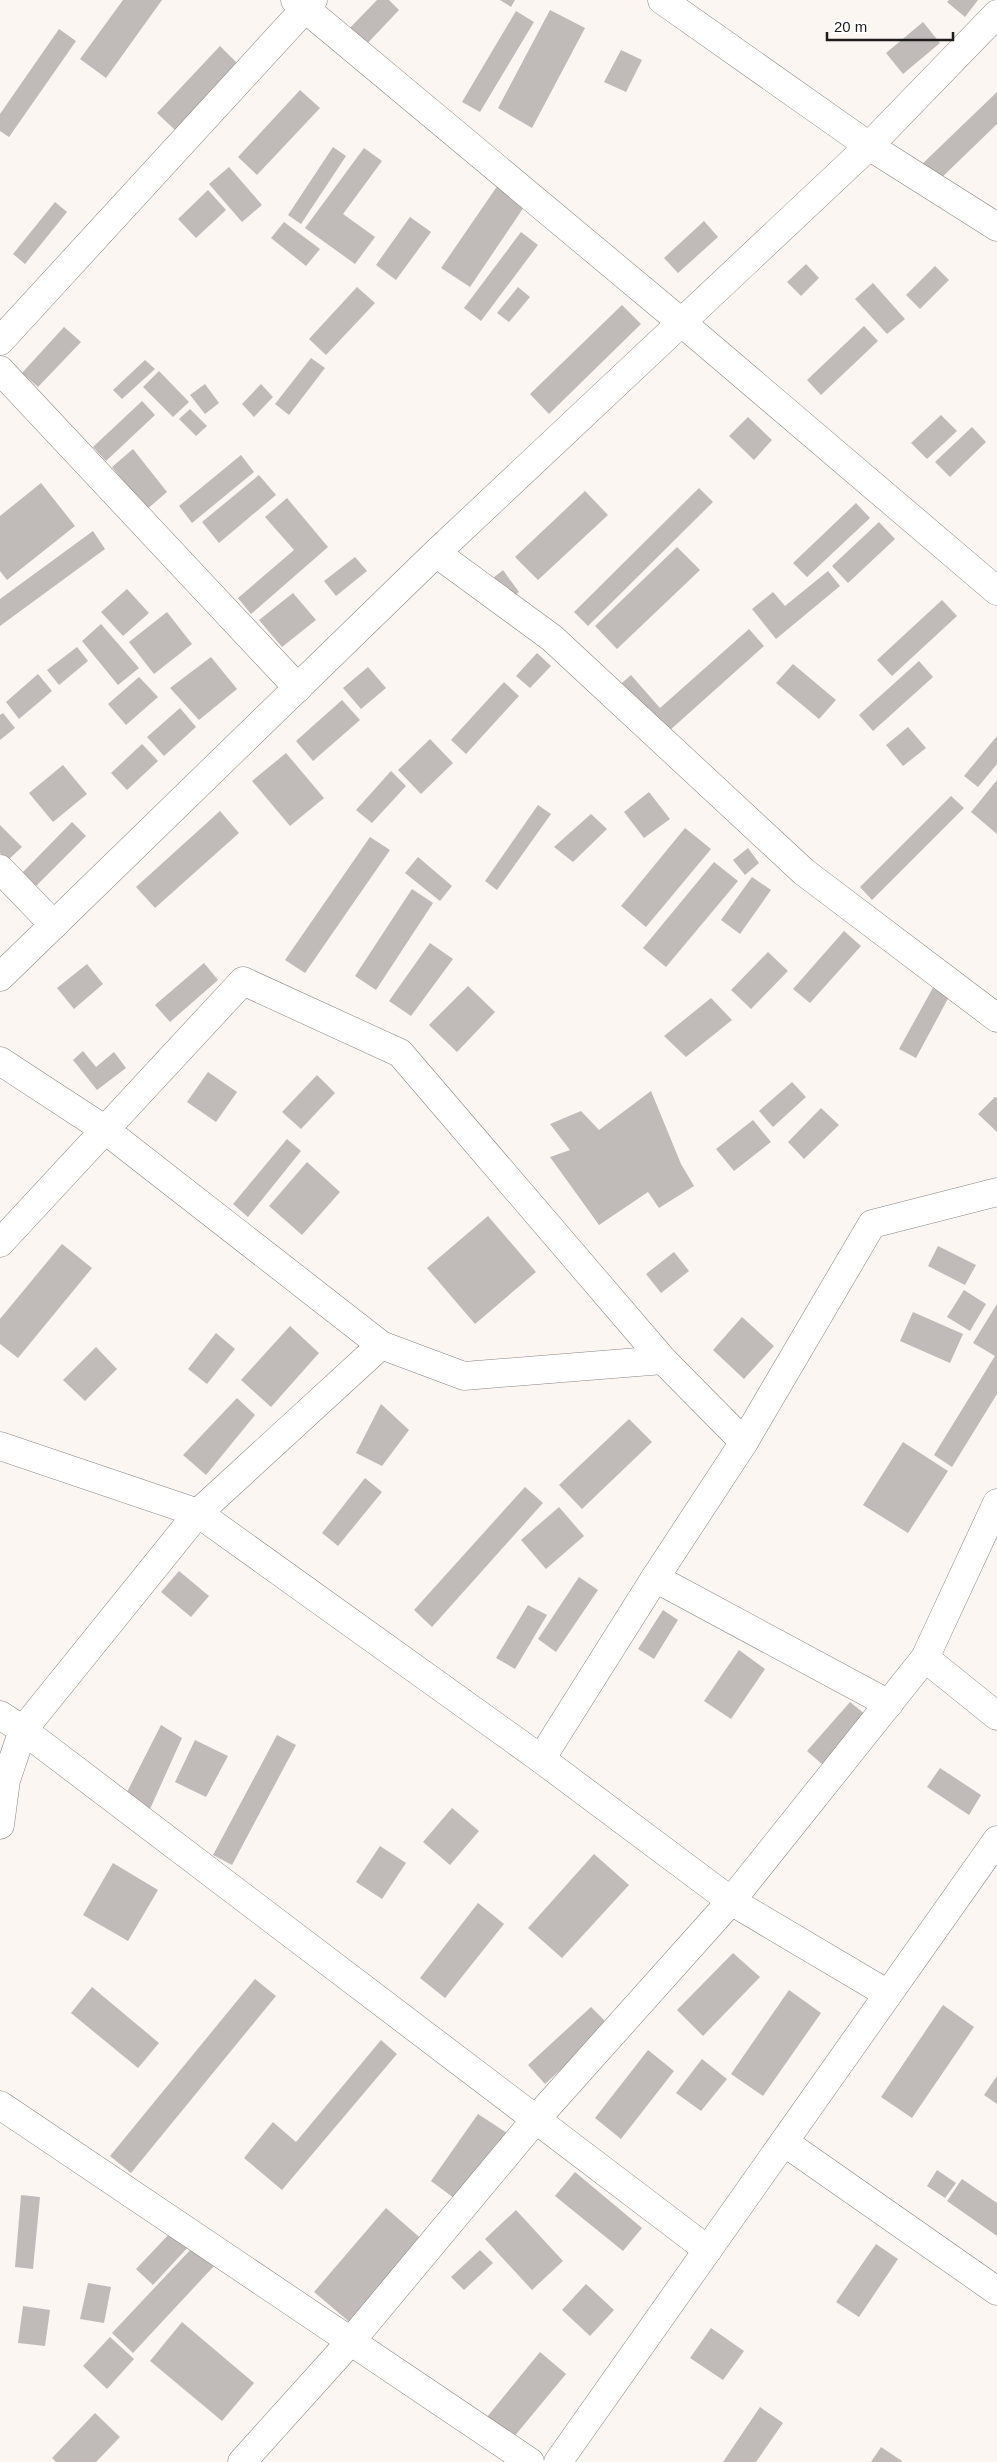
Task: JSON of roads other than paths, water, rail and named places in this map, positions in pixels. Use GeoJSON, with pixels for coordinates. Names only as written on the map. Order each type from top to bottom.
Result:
{"type":"FeatureCollection","features":[{"type":"Feature","properties":{"kind":"street"},"geometry":{"type":"LineString","coordinates":[[662,0],[869,146],[997,227]]}},
{"type":"Feature","properties":{"kind":"street"},"geometry":{"type":"LineString","coordinates":[[0,341],[304,2],[997,591]]}},
{"type":"Feature","properties":{"kind":"street"},"geometry":{"type":"LineString","coordinates":[[0,977],[436,553],[869,146],[997,14]]}},
{"type":"Feature","properties":{"kind":"street"},"geometry":{"type":"LineString","coordinates":[[0,370],[298,688]]}},
{"type":"Feature","properties":{"kind":"street"},"geometry":{"type":"LineString","coordinates":[[436,553],[552,638],[804,872],[997,1018]]}},
{"type":"Feature","properties":{"kind":"street"},"geometry":{"type":"LineString","coordinates":[[0,869],[54,925]]}},
{"type":"Feature","properties":{"kind":"street"},"geometry":{"type":"LineString","coordinates":[[0,1243],[243,981],[400,1053],[663,1360],[744,1442]]}},
{"type":"Feature","properties":{"kind":"street"},"geometry":{"type":"LineString","coordinates":[[0,1060],[104,1129],[381,1345],[464,1376],[663,1360]]}},
{"type":"Feature","properties":{"kind":"street"},"geometry":{"type":"LineString","coordinates":[[541,1759],[655,1578],[744,1442],[872,1224],[997,1192]]}},
{"type":"Feature","properties":{"kind":"street"},"geometry":{"type":"LineString","coordinates":[[0,1825],[3,1785],[23,1730],[198,1513],[381,1345]]}},
{"type":"Feature","properties":{"kind":"street"},"geometry":{"type":"LineString","coordinates":[[0,1446],[198,1513],[541,1759],[731,1900],[888,1994]]}},
{"type":"Feature","properties":{"kind":"street"},"geometry":{"type":"LineString","coordinates":[[242,2462],[351,2341],[536,2119],[731,1900],[889,1704],[925,1658],[997,1503]]}},
{"type":"Feature","properties":{"kind":"street"},"geometry":{"type":"LineString","coordinates":[[655,1578],[889,1704]]}},
{"type":"Feature","properties":{"kind":"street"},"geometry":{"type":"LineString","coordinates":[[925,1658],[997,1716]]}},
{"type":"Feature","properties":{"kind":"street"},"geometry":{"type":"LineString","coordinates":[[0,1715],[23,1730],[708,2250]]}},
{"type":"Feature","properties":{"kind":"street"},"geometry":{"type":"LineString","coordinates":[[558,2462],[997,1840]]}},
{"type":"Feature","properties":{"kind":"street"},"geometry":{"type":"LineString","coordinates":[[0,2105],[530,2462]]}},
{"type":"Feature","properties":{"kind":"street"},"geometry":{"type":"LineString","coordinates":[[784,2142],[997,2291]]}}]}
